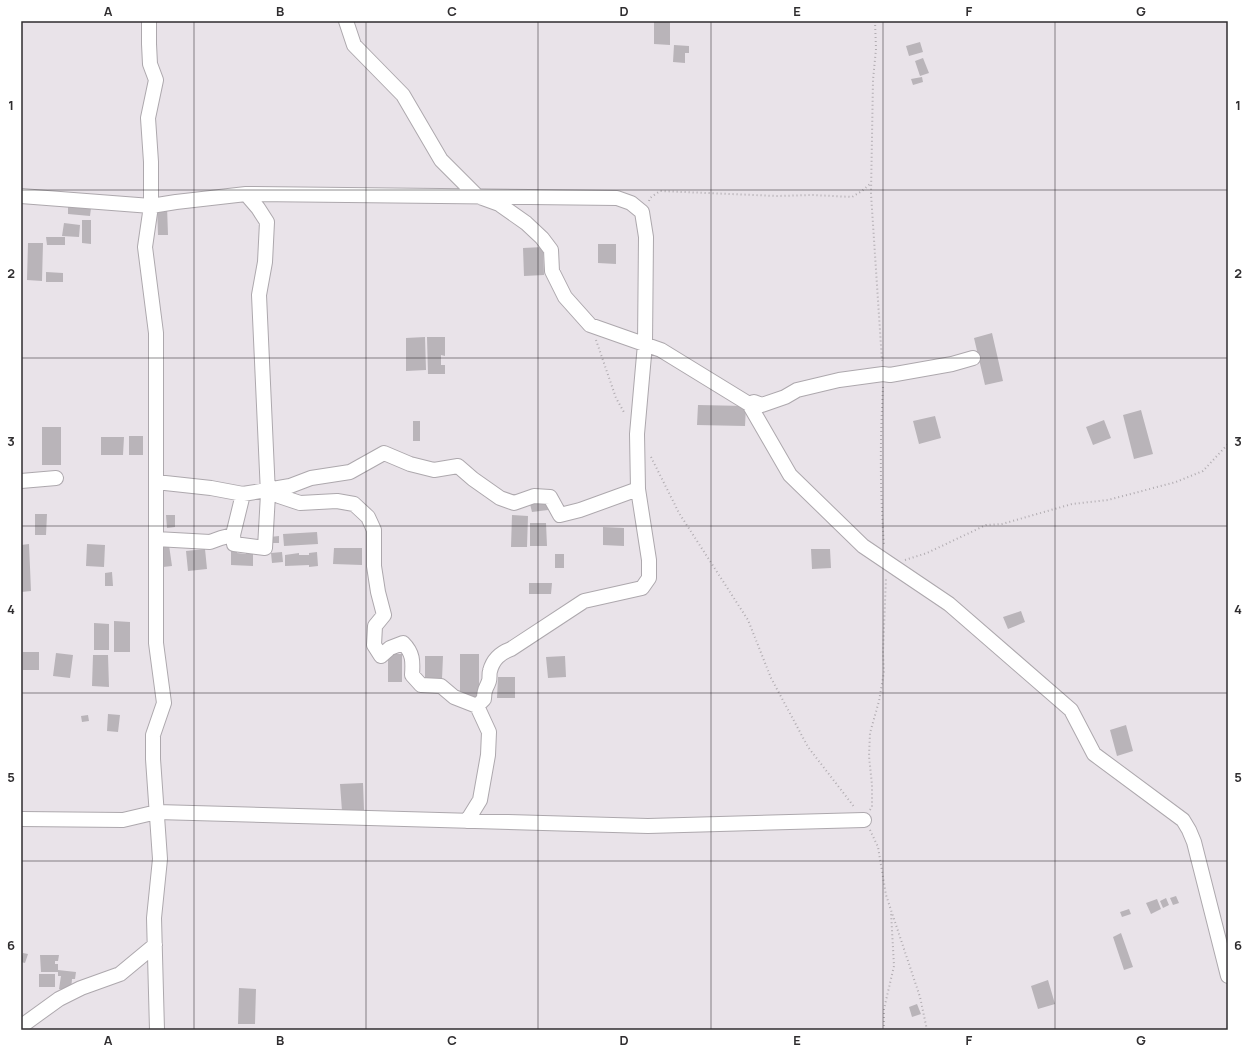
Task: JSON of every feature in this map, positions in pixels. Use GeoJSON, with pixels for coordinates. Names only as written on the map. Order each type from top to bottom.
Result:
{"type":"FeatureCollection","features":[{"type":"Feature","properties":{"kind":"street"},"geometry":{"type":"LineString","coordinates":[[149,21],[150,64],[156,80],[148,118],[151,162],[151,206],[145,247],[156,333],[156,643],[164,703],[153,735],[153,759],[160,859],[154,918],[157,1030]]}},
{"type":"Feature","properties":{"kind":"street"},"geometry":{"type":"LineString","coordinates":[[346,21],[354,45],[403,95],[441,160],[477,196],[499,204],[526,223],[542,238],[551,250],[552,271],[565,297],[590,325],[661,350],[749,404],[790,475],[863,546],[949,604],[1071,710],[1094,754],[1182,820],[1189,830],[1194,842],[1228,976]]}},
{"type":"Feature","properties":{"kind":"street"},"geometry":{"type":"LineString","coordinates":[[243,494],[233,535],[234,544],[265,548],[267,490],[259,295],[265,262],[267,222],[246,194]]}},
{"type":"Feature","properties":{"kind":"street"},"geometry":{"type":"LineString","coordinates":[[21,196],[151,206],[246,194],[617,198],[631,203],[642,212],[646,237],[645,344],[637,434],[638,489],[649,560],[649,578],[642,588],[584,601],[511,649],[501,653],[494,660],[490,671],[489,681],[484,690],[484,699],[477,706]]}},
{"type":"Feature","properties":{"kind":"street"},"geometry":{"type":"LineString","coordinates":[[749,404],[754,402],[762,406],[785,397],[797,390],[839,380],[883,374],[890,375],[952,364],[973,358]]}},
{"type":"Feature","properties":{"kind":"street"},"geometry":{"type":"LineString","coordinates":[[156,482],[211,488],[243,494],[290,486],[311,478],[350,472],[384,453],[410,464],[434,470],[458,466],[473,479],[500,498],[514,503],[534,496],[550,497],[560,515],[580,510],[638,489]]}},
{"type":"Feature","properties":{"kind":"street"},"geometry":{"type":"LineString","coordinates":[[21,481],[56,478]]}},
{"type":"Feature","properties":{"kind":"street"},"geometry":{"type":"LineString","coordinates":[[267,490],[279,496],[300,502],[337,501],[354,504],[368,517],[374,530],[374,566],[384,616],[375,626],[374,645],[381,656],[390,648],[403,643],[410,650],[413,662],[412,675],[421,686],[441,686],[454,697],[477,706],[489,732],[488,755],[480,800],[467,821]]}},
{"type":"Feature","properties":{"kind":"street"},"geometry":{"type":"LineString","coordinates":[[156,539],[210,542],[233,535]]}},
{"type":"Feature","properties":{"kind":"street"},"geometry":{"type":"LineString","coordinates":[[21,819],[123,820],[157,812],[648,826],[864,820]]}},
{"type":"Feature","properties":{"kind":"street"},"geometry":{"type":"LineString","coordinates":[[23,1026],[59,999],[81,988],[120,974],[155,944]]}},
{"type":"Feature","properties":{"kind":"path"},"geometry":{"type":"LineString","coordinates":[[864,820],[872,806],[872,785],[869,756],[870,733],[879,701],[884,672],[883,652],[889,563],[884,550],[881,496],[880,432],[883,374],[871,183],[873,80],[876,49],[875,21]]}},
{"type":"Feature","properties":{"kind":"path"},"geometry":{"type":"LineString","coordinates":[[660,191],[852,197],[871,183]]}},
{"type":"Feature","properties":{"kind":"path"},"geometry":{"type":"LineString","coordinates":[[590,325],[616,398],[627,416]]}},
{"type":"Feature","properties":{"kind":"path"},"geometry":{"type":"LineString","coordinates":[[889,563],[927,553],[986,525],[1002,524],[1072,504],[1108,500],[1176,482],[1203,471],[1228,444]]}},
{"type":"Feature","properties":{"kind":"path"},"geometry":{"type":"LineString","coordinates":[[647,452],[679,513],[748,620],[771,678],[808,747],[864,820],[878,847],[886,895],[920,997],[927,1030]]}},
{"type":"Feature","properties":{"kind":"path"},"geometry":{"type":"LineString","coordinates":[[884,1030],[884,1008],[894,966],[891,909]]}},
{"type":"Feature","properties":{"kind":"building"},"geometry":{"type":"Polygon","coordinates":[[[654,21],[670,21],[670,45],[654,44],[654,21]]]}},
{"type":"Feature","properties":{"kind":"building"},"geometry":{"type":"Polygon","coordinates":[[[920,42],[923,52],[909,56],[906,46],[920,42]]]}},
{"type":"Feature","properties":{"kind":"building"},"geometry":{"type":"Polygon","coordinates":[[[674,45],[689,46],[689,53],[685,53],[685,63],[673,62],[674,45]]]}},
{"type":"Feature","properties":{"kind":"building"},"geometry":{"type":"Polygon","coordinates":[[[923,58],[929,73],[920,76],[915,61],[923,58]]]}},
{"type":"Feature","properties":{"kind":"building"},"geometry":{"type":"Polygon","coordinates":[[[922,77],[923,82],[913,85],[911,79],[922,77]]]}},
{"type":"Feature","properties":{"kind":"building"},"geometry":{"type":"Polygon","coordinates":[[[68,205],[91,208],[90,216],[68,214],[68,205]]]}},
{"type":"Feature","properties":{"kind":"building"},"geometry":{"type":"Polygon","coordinates":[[[157,206],[167,206],[168,235],[158,235],[157,206]]]}},
{"type":"Feature","properties":{"kind":"building"},"geometry":{"type":"Polygon","coordinates":[[[82,220],[91,220],[91,244],[82,243],[82,220]]]}},
{"type":"Feature","properties":{"kind":"building"},"geometry":{"type":"Polygon","coordinates":[[[64,223],[80,225],[79,237],[62,236],[64,223]]]}},
{"type":"Feature","properties":{"kind":"building"},"geometry":{"type":"Polygon","coordinates":[[[46,237],[65,237],[65,245],[47,245],[46,237]]]}},
{"type":"Feature","properties":{"kind":"building"},"geometry":{"type":"Polygon","coordinates":[[[28,243],[43,243],[42,281],[27,280],[28,243]]]}},
{"type":"Feature","properties":{"kind":"building"},"geometry":{"type":"Polygon","coordinates":[[[598,244],[616,244],[616,264],[598,263],[598,244]]]}},
{"type":"Feature","properties":{"kind":"building"},"geometry":{"type":"Polygon","coordinates":[[[543,247],[544,275],[524,276],[523,248],[543,247]]]}},
{"type":"Feature","properties":{"kind":"building"},"geometry":{"type":"Polygon","coordinates":[[[46,272],[63,273],[63,282],[46,282],[46,272]]]}},
{"type":"Feature","properties":{"kind":"building"},"geometry":{"type":"Polygon","coordinates":[[[992,333],[1003,381],[985,385],[974,338],[992,333]]]}},
{"type":"Feature","properties":{"kind":"building"},"geometry":{"type":"Polygon","coordinates":[[[425,337],[426,370],[406,371],[406,338],[425,337]]]}},
{"type":"Feature","properties":{"kind":"building"},"geometry":{"type":"Polygon","coordinates":[[[427,337],[445,337],[445,356],[441,355],[441,365],[445,365],[445,374],[428,374],[427,337]]]}},
{"type":"Feature","properties":{"kind":"building"},"geometry":{"type":"Polygon","coordinates":[[[698,405],[746,406],[745,426],[697,425],[698,405]]]}},
{"type":"Feature","properties":{"kind":"building"},"geometry":{"type":"Polygon","coordinates":[[[1141,410],[1153,454],[1134,459],[1123,415],[1141,410]]]}},
{"type":"Feature","properties":{"kind":"building"},"geometry":{"type":"Polygon","coordinates":[[[935,416],[941,438],[919,444],[913,421],[935,416]]]}},
{"type":"Feature","properties":{"kind":"building"},"geometry":{"type":"Polygon","coordinates":[[[1104,420],[1111,438],[1093,445],[1086,427],[1104,420]]]}},
{"type":"Feature","properties":{"kind":"building"},"geometry":{"type":"Polygon","coordinates":[[[413,421],[420,421],[420,441],[413,441],[413,421]]]}},
{"type":"Feature","properties":{"kind":"building"},"geometry":{"type":"Polygon","coordinates":[[[42,427],[61,427],[61,465],[42,465],[42,427]]]}},
{"type":"Feature","properties":{"kind":"building"},"geometry":{"type":"Polygon","coordinates":[[[129,436],[143,436],[143,455],[129,455],[129,436]]]}},
{"type":"Feature","properties":{"kind":"building"},"geometry":{"type":"Polygon","coordinates":[[[101,437],[124,437],[123,455],[101,455],[101,437]]]}},
{"type":"Feature","properties":{"kind":"building"},"geometry":{"type":"Polygon","coordinates":[[[547,501],[548,510],[532,512],[530,504],[547,501]]]}},
{"type":"Feature","properties":{"kind":"building"},"geometry":{"type":"Polygon","coordinates":[[[35,514],[47,514],[46,535],[35,535],[35,514]]]}},
{"type":"Feature","properties":{"kind":"building"},"geometry":{"type":"Polygon","coordinates":[[[166,515],[175,515],[175,527],[167,528],[166,515]]]}},
{"type":"Feature","properties":{"kind":"building"},"geometry":{"type":"Polygon","coordinates":[[[512,515],[528,516],[527,547],[511,547],[512,515]]]}},
{"type":"Feature","properties":{"kind":"building"},"geometry":{"type":"Polygon","coordinates":[[[530,523],[546,523],[547,546],[530,546],[530,523]]]}},
{"type":"Feature","properties":{"kind":"building"},"geometry":{"type":"Polygon","coordinates":[[[603,527],[624,528],[624,546],[603,545],[603,527]]]}},
{"type":"Feature","properties":{"kind":"building"},"geometry":{"type":"Polygon","coordinates":[[[317,532],[318,544],[284,546],[283,534],[317,532]]]}},
{"type":"Feature","properties":{"kind":"building"},"geometry":{"type":"Polygon","coordinates":[[[279,536],[279,543],[271,543],[270,537],[279,536]]]}},
{"type":"Feature","properties":{"kind":"building"},"geometry":{"type":"Polygon","coordinates":[[[29,544],[31,591],[21,592],[21,545],[29,544]]]}},
{"type":"Feature","properties":{"kind":"building"},"geometry":{"type":"Polygon","coordinates":[[[87,544],[105,545],[104,567],[86,566],[87,544]]]}},
{"type":"Feature","properties":{"kind":"building"},"geometry":{"type":"Polygon","coordinates":[[[169,545],[172,566],[163,567],[161,546],[169,545]]]}},
{"type":"Feature","properties":{"kind":"building"},"geometry":{"type":"Polygon","coordinates":[[[334,548],[362,548],[362,565],[333,564],[334,548]]]}},
{"type":"Feature","properties":{"kind":"building"},"geometry":{"type":"Polygon","coordinates":[[[205,549],[207,569],[188,571],[186,551],[205,549]]]}},
{"type":"Feature","properties":{"kind":"building"},"geometry":{"type":"Polygon","coordinates":[[[811,549],[830,549],[831,568],[812,569],[811,549]]]}},
{"type":"Feature","properties":{"kind":"building"},"geometry":{"type":"Polygon","coordinates":[[[231,550],[237,550],[237,553],[246,554],[246,550],[253,551],[253,566],[231,565],[231,550]]]}},
{"type":"Feature","properties":{"kind":"building"},"geometry":{"type":"Polygon","coordinates":[[[282,552],[283,562],[272,563],[271,553],[282,552]]]}},
{"type":"Feature","properties":{"kind":"building"},"geometry":{"type":"Polygon","coordinates":[[[317,552],[318,566],[285,566],[285,555],[299,553],[299,555],[309,555],[309,553],[317,552]]]}},
{"type":"Feature","properties":{"kind":"building"},"geometry":{"type":"Polygon","coordinates":[[[555,554],[564,554],[564,568],[555,568],[555,554]]]}},
{"type":"Feature","properties":{"kind":"building"},"geometry":{"type":"Polygon","coordinates":[[[112,572],[113,586],[105,586],[105,573],[112,572]]]}},
{"type":"Feature","properties":{"kind":"building"},"geometry":{"type":"Polygon","coordinates":[[[529,583],[552,583],[551,594],[529,594],[529,583]]]}},
{"type":"Feature","properties":{"kind":"building"},"geometry":{"type":"Polygon","coordinates":[[[1021,611],[1025,622],[1008,629],[1003,617],[1021,611]]]}},
{"type":"Feature","properties":{"kind":"building"},"geometry":{"type":"Polygon","coordinates":[[[114,621],[130,622],[130,652],[114,652],[114,621]]]}},
{"type":"Feature","properties":{"kind":"building"},"geometry":{"type":"Polygon","coordinates":[[[94,623],[109,624],[109,650],[94,650],[94,623]]]}},
{"type":"Feature","properties":{"kind":"building"},"geometry":{"type":"Polygon","coordinates":[[[23,652],[39,652],[39,670],[23,670],[23,652]]]}},
{"type":"Feature","properties":{"kind":"building"},"geometry":{"type":"Polygon","coordinates":[[[56,653],[73,655],[70,678],[53,676],[56,653]]]}},
{"type":"Feature","properties":{"kind":"building"},"geometry":{"type":"Polygon","coordinates":[[[388,654],[402,654],[402,682],[388,682],[388,654]]]}},
{"type":"Feature","properties":{"kind":"building"},"geometry":{"type":"Polygon","coordinates":[[[460,654],[479,654],[479,697],[460,697],[460,654]]]}},
{"type":"Feature","properties":{"kind":"building"},"geometry":{"type":"Polygon","coordinates":[[[93,655],[108,655],[109,687],[92,686],[93,655]]]}},
{"type":"Feature","properties":{"kind":"building"},"geometry":{"type":"Polygon","coordinates":[[[425,656],[443,656],[442,679],[425,679],[425,656]]]}},
{"type":"Feature","properties":{"kind":"building"},"geometry":{"type":"Polygon","coordinates":[[[565,656],[566,677],[548,678],[546,657],[565,656]]]}},
{"type":"Feature","properties":{"kind":"building"},"geometry":{"type":"Polygon","coordinates":[[[498,677],[515,677],[515,698],[497,698],[498,677]]]}},
{"type":"Feature","properties":{"kind":"building"},"geometry":{"type":"Polygon","coordinates":[[[108,714],[120,715],[118,732],[107,731],[108,714]]]}},
{"type":"Feature","properties":{"kind":"building"},"geometry":{"type":"Polygon","coordinates":[[[88,715],[89,721],[82,722],[81,716],[88,715]]]}},
{"type":"Feature","properties":{"kind":"building"},"geometry":{"type":"Polygon","coordinates":[[[1126,725],[1133,751],[1117,756],[1110,730],[1126,725]]]}},
{"type":"Feature","properties":{"kind":"building"},"geometry":{"type":"Polygon","coordinates":[[[363,783],[364,810],[342,811],[340,784],[363,783]]]}},
{"type":"Feature","properties":{"kind":"building"},"geometry":{"type":"Polygon","coordinates":[[[1176,896],[1179,903],[1173,905],[1170,898],[1176,896]]]}},
{"type":"Feature","properties":{"kind":"building"},"geometry":{"type":"Polygon","coordinates":[[[1166,898],[1169,905],[1163,908],[1160,901],[1166,898]]]}},
{"type":"Feature","properties":{"kind":"building"},"geometry":{"type":"Polygon","coordinates":[[[1157,899],[1161,909],[1151,914],[1146,903],[1157,899]]]}},
{"type":"Feature","properties":{"kind":"building"},"geometry":{"type":"Polygon","coordinates":[[[1129,909],[1131,914],[1122,917],[1120,912],[1129,909]]]}},
{"type":"Feature","properties":{"kind":"building"},"geometry":{"type":"Polygon","coordinates":[[[1121,933],[1133,967],[1124,970],[1113,937],[1121,933]]]}},
{"type":"Feature","properties":{"kind":"building"},"geometry":{"type":"Polygon","coordinates":[[[23,953],[28,954],[25,963],[21,962],[23,953]]]}},
{"type":"Feature","properties":{"kind":"building"},"geometry":{"type":"Polygon","coordinates":[[[40,955],[59,955],[58,961],[55,961],[55,964],[58,964],[58,970],[76,972],[75,979],[72,979],[71,991],[59,989],[61,976],[58,976],[58,972],[41,972],[40,955]]]}},
{"type":"Feature","properties":{"kind":"building"},"geometry":{"type":"Polygon","coordinates":[[[39,974],[55,974],[55,987],[39,987],[39,974]]]}},
{"type":"Feature","properties":{"kind":"building"},"geometry":{"type":"Polygon","coordinates":[[[1048,980],[1055,1004],[1038,1009],[1031,986],[1048,980]]]}},
{"type":"Feature","properties":{"kind":"building"},"geometry":{"type":"Polygon","coordinates":[[[239,988],[256,989],[255,1024],[238,1024],[239,988]]]}},
{"type":"Feature","properties":{"kind":"building"},"geometry":{"type":"Polygon","coordinates":[[[917,1004],[921,1014],[912,1017],[909,1007],[917,1004]]]}}]}
